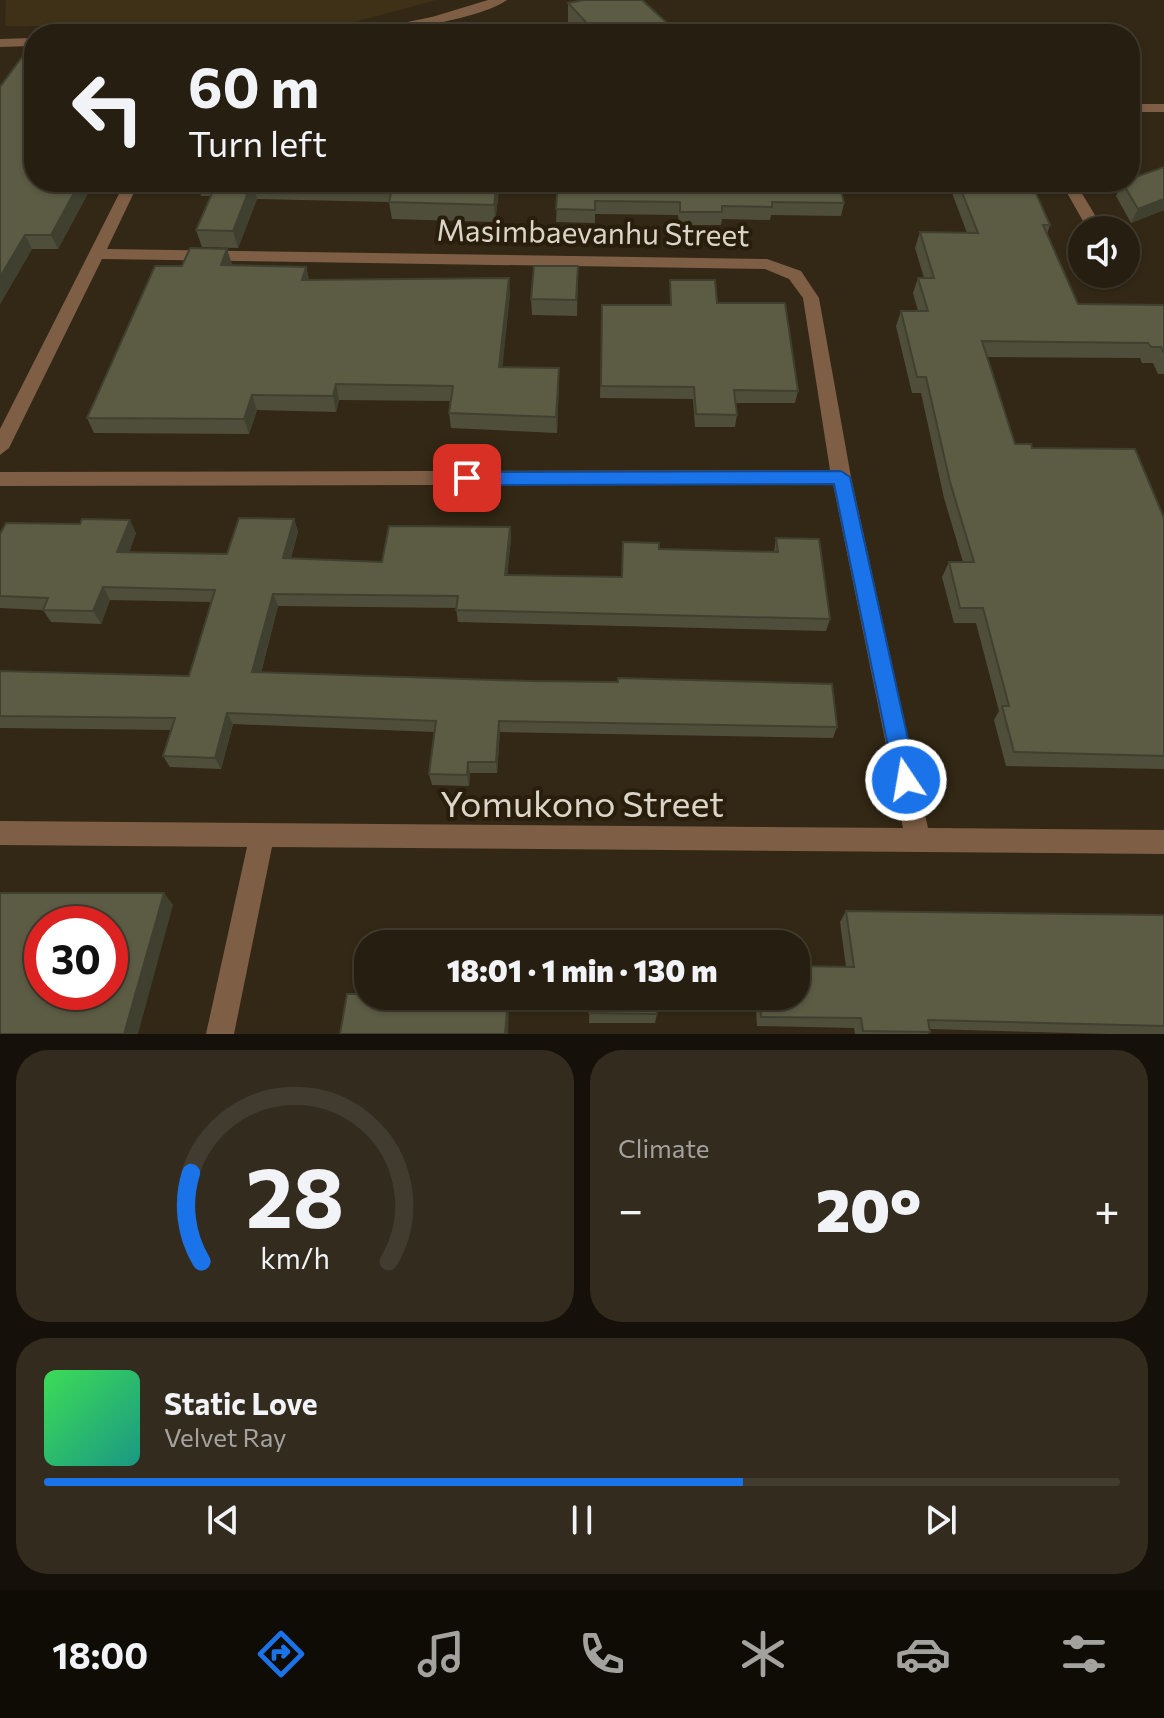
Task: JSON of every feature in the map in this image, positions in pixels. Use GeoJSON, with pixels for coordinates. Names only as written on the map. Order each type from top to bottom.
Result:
{"type":"FeatureCollection","features":[{"type":"Feature","properties":{"kind":"street"},"geometry":{"type":"LineString","coordinates":[[411,24],[501,0]]}},
{"type":"Feature","properties":{"kind":"street"},"geometry":{"type":"LineString","coordinates":[[434,20],[441,24]]}},
{"type":"Feature","properties":{"kind":"street"},"geometry":{"type":"LineString","coordinates":[[0,43],[24,42]]}},
{"type":"Feature","properties":{"kind":"street"},"geometry":{"type":"LineString","coordinates":[[1140,108],[1164,108]]}},
{"type":"Feature","properties":{"kind":"street"},"geometry":{"type":"LineString","coordinates":[[0,448],[127,192]]}},
{"type":"Feature","properties":{"kind":"street"},"geometry":{"type":"LineString","coordinates":[[1074,192],[1088,216]]}},
{"type":"Feature","properties":{"kind":"street","name":"Masimbaevanhu Street"},"geometry":{"type":"LineString","coordinates":[[96,254],[767,264],[795,275],[811,298],[841,477],[918,840]]}},
{"type":"Feature","properties":{"kind":"street"},"geometry":{"type":"LineString","coordinates":[[0,479],[841,477]]}},
{"type":"Feature","properties":{"kind":"street","name":"Yomukono Street"},"geometry":{"type":"LineString","coordinates":[[0,833],[1164,842]]}},
{"type":"Feature","properties":{"kind":"street"},"geometry":{"type":"LineString","coordinates":[[220,1034],[262,835]]}},
{"type":"Feature","properties":{"kind":"shaded area"},"geometry":{"type":"Polygon","coordinates":[[[6,0],[436,0],[347,24],[5,26],[6,0]]]}},
{"type":"Feature","properties":{"kind":"building"},"geometry":{"type":"Polygon","coordinates":[[[642,0],[668,24],[588,24],[568,3],[642,0]]]}},
{"type":"Feature","properties":{"kind":"building"},"geometry":{"type":"Polygon","coordinates":[[[24,54],[24,192],[75,192],[51,235],[25,235],[0,277],[0,87],[24,54]]]}},
{"type":"Feature","properties":{"kind":"building"},"geometry":{"type":"Polygon","coordinates":[[[1164,167],[1164,199],[1138,209],[1128,192],[1140,192],[1140,175],[1164,167]]]}},
{"type":"Feature","properties":{"kind":"building"},"geometry":{"type":"Polygon","coordinates":[[[213,192],[248,192],[233,231],[196,230],[213,192]]]}},
{"type":"Feature","properties":{"kind":"building"},"geometry":{"type":"Polygon","coordinates":[[[391,192],[496,192],[494,205],[389,202],[391,192]]]}},
{"type":"Feature","properties":{"kind":"building"},"geometry":{"type":"Polygon","coordinates":[[[557,192],[841,192],[844,203],[772,202],[772,207],[722,206],[722,212],[680,212],[680,202],[595,201],[595,210],[556,209],[557,192]]]}},
{"type":"Feature","properties":{"kind":"building"},"geometry":{"type":"Polygon","coordinates":[[[962,192],[1035,192],[1050,225],[1043,225],[1068,281],[1068,288],[1071,288],[1078,304],[1164,305],[1164,353],[1161,347],[1151,347],[1148,343],[982,341],[1015,444],[1031,444],[1032,448],[1135,449],[1164,518],[1164,756],[1014,752],[1002,706],[1009,706],[983,608],[960,608],[949,562],[974,562],[950,482],[926,377],[917,377],[901,311],[928,311],[918,278],[934,278],[920,232],[978,233],[962,192]]]}},
{"type":"Feature","properties":{"kind":"building"},"geometry":{"type":"Polygon","coordinates":[[[190,248],[227,249],[221,265],[306,267],[302,280],[509,278],[499,367],[559,368],[556,417],[449,413],[453,386],[336,384],[333,396],[252,395],[244,419],[87,418],[155,266],[182,266],[190,248]]]}},
{"type":"Feature","properties":{"kind":"building"},"geometry":{"type":"Polygon","coordinates":[[[534,266],[578,266],[576,300],[531,299],[534,266]]]}},
{"type":"Feature","properties":{"kind":"building"},"geometry":{"type":"Polygon","coordinates":[[[670,280],[715,280],[717,303],[785,303],[798,391],[734,390],[737,415],[696,414],[694,387],[601,386],[602,305],[671,305],[670,280]]]}},
{"type":"Feature","properties":{"kind":"building"},"geometry":{"type":"Polygon","coordinates":[[[239,518],[294,519],[283,558],[382,562],[389,526],[510,527],[505,575],[622,577],[623,542],[659,543],[659,549],[778,552],[776,538],[819,539],[830,619],[456,610],[458,596],[273,594],[252,672],[529,681],[618,682],[618,678],[832,684],[837,727],[499,721],[496,762],[468,762],[467,775],[429,774],[436,721],[227,713],[215,758],[163,756],[175,718],[0,716],[0,671],[189,676],[215,590],[103,587],[93,611],[43,610],[48,598],[0,596],[0,534],[6,523],[80,524],[82,519],[130,520],[117,552],[227,554],[239,518]]]}},
{"type":"Feature","properties":{"kind":"building"},"geometry":{"type":"Polygon","coordinates":[[[0,893],[164,893],[124,1034],[0,1034],[0,893]]]}},
{"type":"Feature","properties":{"kind":"building"},"geometry":{"type":"Polygon","coordinates":[[[846,911],[1164,915],[1164,1026],[928,1020],[930,1032],[863,1031],[861,1018],[761,1017],[761,1010],[810,1010],[810,966],[854,967],[846,911]]]}},
{"type":"Feature","properties":{"kind":"building"},"geometry":{"type":"Polygon","coordinates":[[[347,994],[354,994],[354,1010],[507,1010],[505,1034],[340,1034],[347,994]]]}},
{"type":"Feature","properties":{"kind":"building"},"geometry":{"type":"Polygon","coordinates":[[[589,1010],[657,1010],[657,1014],[589,1013],[589,1010]]]}},
{"type":"Feature","properties":{"kind":"route"},"geometry":{"type":"LineString","coordinates":[[467,478],[841,477],[906,780]]}}]}
